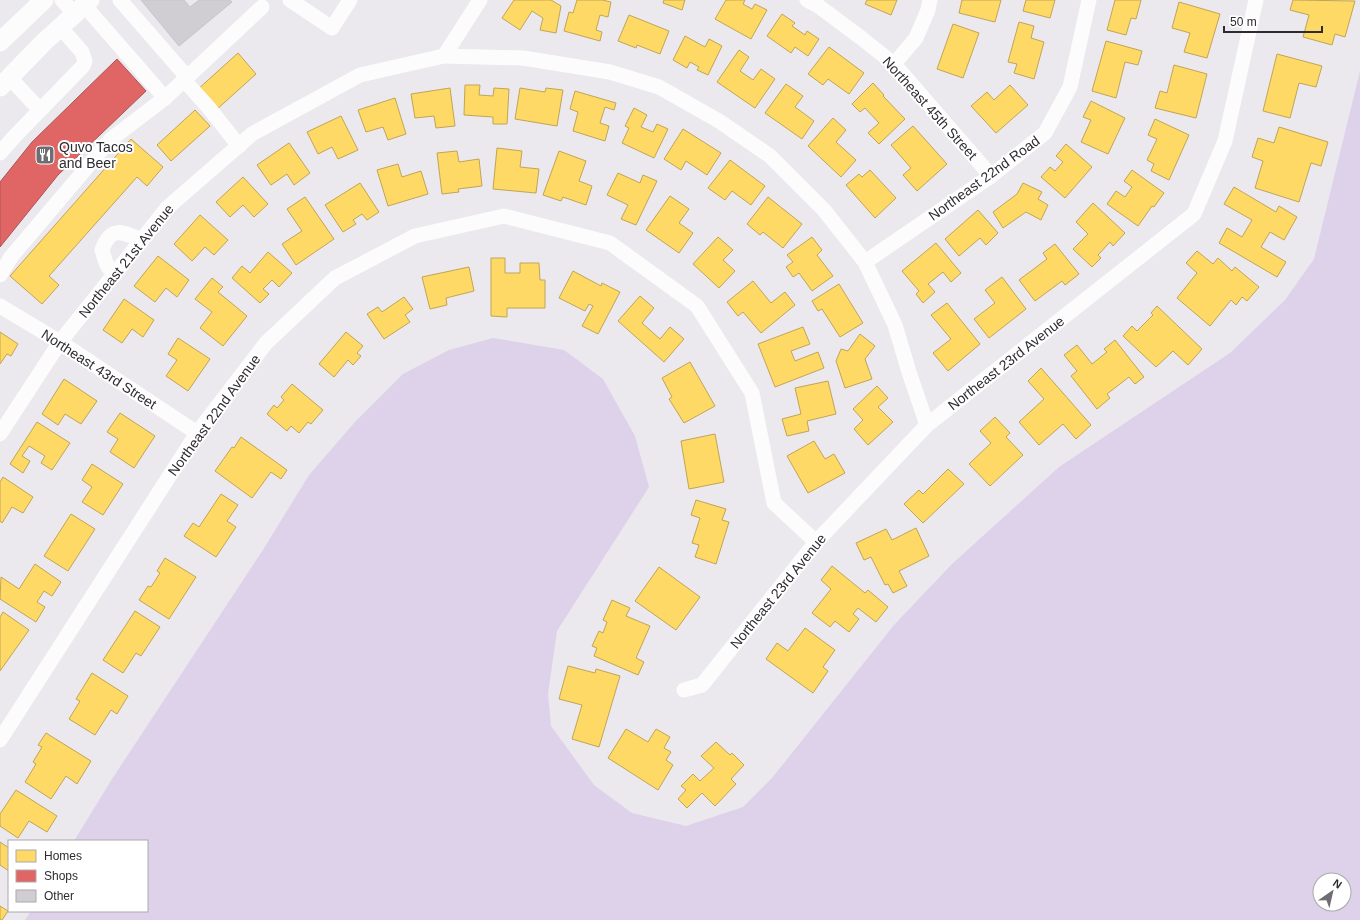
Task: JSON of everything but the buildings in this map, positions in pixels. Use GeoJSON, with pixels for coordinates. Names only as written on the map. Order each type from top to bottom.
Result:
{"type":"FeatureCollection","features":[{"type":"Feature","properties":{"kind":"main road"},"geometry":{"type":"LineString","coordinates":[[3,34],[44,0]]}},
{"type":"Feature","properties":{"kind":"main road"},"geometry":{"type":"LineString","coordinates":[[4,82],[60,27],[77,5]]}},
{"type":"Feature","properties":{"kind":"street"},"geometry":{"type":"LineString","coordinates":[[120,0],[239,146]]}},
{"type":"Feature","properties":{"kind":"street"},"geometry":{"type":"LineString","coordinates":[[290,0],[332,28],[350,0]]}},
{"type":"Feature","properties":{"kind":"street"},"geometry":{"type":"LineString","coordinates":[[444,56],[480,0]]}},
{"type":"Feature","properties":{"kind":"street","name":"Northeast 45th Street"},"geometry":{"type":"LineString","coordinates":[[807,0],[817,5],[854,32],[894,64],[991,176]]}},
{"type":"Feature","properties":{"kind":"street"},"geometry":{"type":"LineString","coordinates":[[894,64],[916,38],[928,10],[930,0]]}},
{"type":"Feature","properties":{"kind":"street","name":"Northeast 22nd Road"},"geometry":{"type":"LineString","coordinates":[[865,262],[991,176],[1045,133],[1070,86],[1088,0]]}},
{"type":"Feature","properties":{"kind":"street","name":"Northeast 23rd Avenue"},"geometry":{"type":"LineString","coordinates":[[684,690],[702,685],[816,542],[927,425],[1194,214],[1225,141],[1256,0]]}},
{"type":"Feature","properties":{"kind":"street"},"geometry":{"type":"LineString","coordinates":[[0,275],[11,257],[110,140],[165,98],[261,2]]}},
{"type":"Feature","properties":{"kind":"street"},"geometry":{"type":"LineString","coordinates":[[77,5],[165,98]]}},
{"type":"Feature","properties":{"kind":"street"},"geometry":{"type":"LineString","coordinates":[[0,153],[85,62],[82,52],[60,27]]}},
{"type":"Feature","properties":{"kind":"street","name":"Northeast 21st Avenue"},"geometry":{"type":"LineString","coordinates":[[0,434],[60,342],[167,208],[252,134],[360,75],[444,56],[523,58],[610,72],[659,87],[719,121],[770,156],[824,210],[865,262],[895,325],[927,425]]}},
{"type":"Feature","properties":{"kind":"street"},"geometry":{"type":"LineString","coordinates":[[4,82],[40,110]]}},
{"type":"Feature","properties":{"kind":"street","name":"Northeast 22nd Avenue"},"geometry":{"type":"LineString","coordinates":[[0,740],[197,433],[266,343],[335,278],[415,236],[504,216],[610,243],[697,306],[752,393],[774,503],[816,542]]}},
{"type":"Feature","properties":{"kind":"street"},"geometry":{"type":"LineString","coordinates":[[113,275],[106,263],[102,250],[105,240],[111,234],[120,232],[142,240]]}},
{"type":"Feature","properties":{"kind":"street","name":"Northeast 43rd Street"},"geometry":{"type":"LineString","coordinates":[[0,306],[60,342],[197,433]]}},
{"type":"Feature","properties":{"kind":"shaded area"},"geometry":{"type":"Polygon","coordinates":[[[1360,71],[1360,920],[25,920],[30,912],[148,912],[148,840],[75,840],[112,779],[261,553],[309,475],[355,422],[403,374],[449,350],[493,338],[564,350],[603,379],[635,436],[649,487],[557,631],[548,694],[551,726],[594,785],[632,813],[686,826],[743,807],[772,778],[894,625],[952,564],[1059,467],[1230,353],[1285,300],[1314,259],[1360,71]]]}},
{"type":"Feature","properties":{"kind":"place","name":"Quvo Tacos and Beer"},"geometry":{"type":"Point","coordinates":[45,155]}}]}
